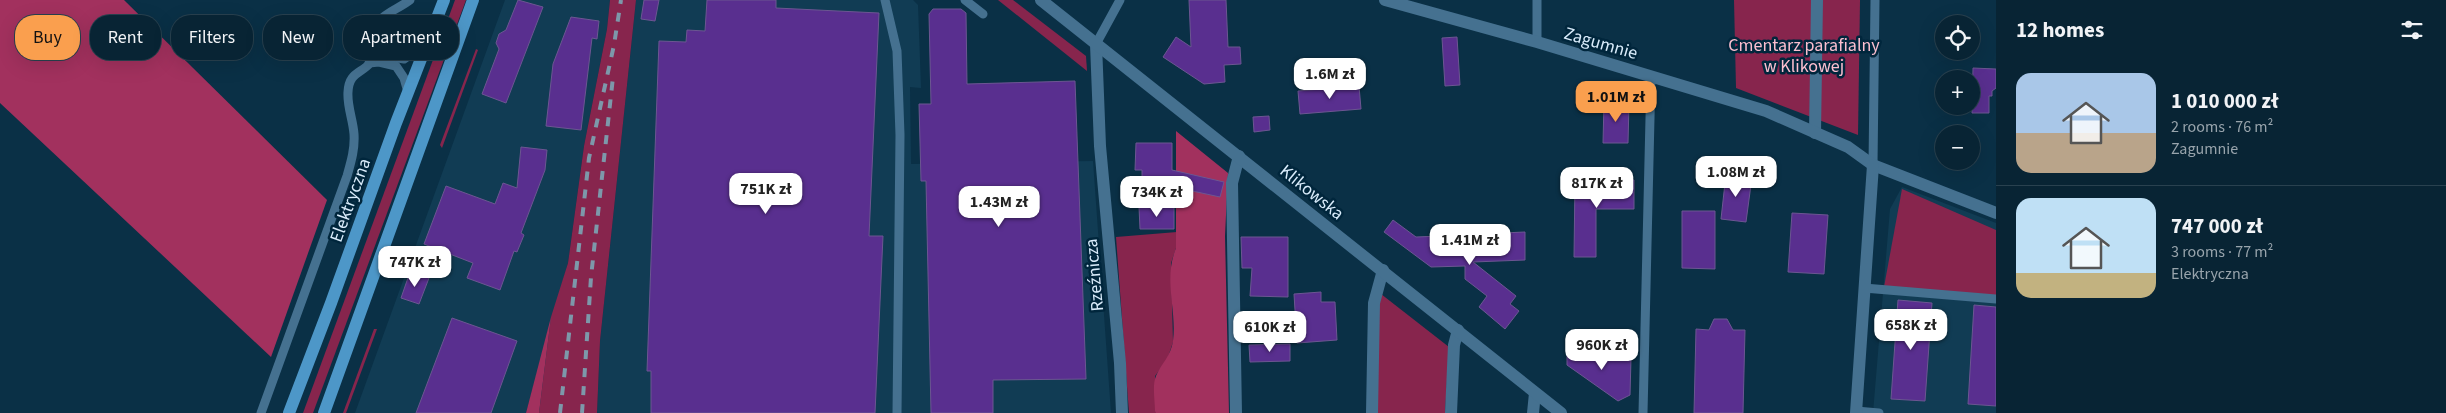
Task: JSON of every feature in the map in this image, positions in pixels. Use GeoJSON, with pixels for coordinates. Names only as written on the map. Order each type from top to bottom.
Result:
{"type":"FeatureCollection","features":[{"type":"Feature","properties":{"kind":"main road","name":"Elektryczna"},"geometry":{"type":"LineString","coordinates":[[439,15],[444,0]]}},
{"type":"Feature","properties":{"kind":"main road"},"geometry":{"type":"LineString","coordinates":[[324,413],[473,0]]}},
{"type":"Feature","properties":{"kind":"main road","name":"Elektryczna"},"geometry":{"type":"LineString","coordinates":[[289,413],[421,60]]}},
{"type":"Feature","properties":{"kind":"street","name":"Klikowska"},"geometry":{"type":"LineString","coordinates":[[1040,0],[1383,270],[1560,413]]}},
{"type":"Feature","properties":{"kind":"street","name":"Zagumnie"},"geometry":{"type":"LineString","coordinates":[[1385,0],[1536,42],[1766,111],[1848,147],[1873,165],[1996,213]]}},
{"type":"Feature","properties":{"kind":"street"},"geometry":{"type":"LineString","coordinates":[[1815,133],[1818,0]]}},
{"type":"Feature","properties":{"kind":"street","name":"Rzeźnicza"},"geometry":{"type":"LineString","coordinates":[[1096,44],[1100,146],[1122,413]]}},
{"type":"Feature","properties":{"kind":"street"},"geometry":{"type":"LineString","coordinates":[[1236,413],[1232,183],[1239,156]]}},
{"type":"Feature","properties":{"kind":"street"},"geometry":{"type":"LineString","coordinates":[[1856,412],[1873,165]]}},
{"type":"Feature","properties":{"kind":"street"},"geometry":{"type":"LineString","coordinates":[[1372,413],[1374,303],[1383,270]]}},
{"type":"Feature","properties":{"kind":"street"},"geometry":{"type":"LineString","coordinates":[[1451,413],[1454,345],[1458,330]]}},
{"type":"Feature","properties":{"kind":"street"},"geometry":{"type":"LineString","coordinates":[[1533,413],[1535,393]]}},
{"type":"Feature","properties":{"kind":"lane"},"geometry":{"type":"LineString","coordinates":[[389,15],[410,0]]}},
{"type":"Feature","properties":{"kind":"lane"},"geometry":{"type":"LineString","coordinates":[[886,0],[898,51],[900,135],[897,413]]}},
{"type":"Feature","properties":{"kind":"lane"},"geometry":{"type":"LineString","coordinates":[[965,0],[983,14]]}},
{"type":"Feature","properties":{"kind":"lane"},"geometry":{"type":"LineString","coordinates":[[1096,44],[1120,0]]}},
{"type":"Feature","properties":{"kind":"lane"},"geometry":{"type":"LineString","coordinates":[[1536,42],[1537,0]]}},
{"type":"Feature","properties":{"kind":"lane"},"geometry":{"type":"LineString","coordinates":[[1873,165],[1875,0]]}},
{"type":"Feature","properties":{"kind":"lane"},"geometry":{"type":"LineString","coordinates":[[260,413],[347,176],[353,154],[354,135],[348,89],[356,72],[369,63],[379,62],[396,66],[404,78],[408,92]]}},
{"type":"Feature","properties":{"kind":"lane"},"geometry":{"type":"LineString","coordinates":[[1643,413],[1651,76]]}},
{"type":"Feature","properties":{"kind":"lane"},"geometry":{"type":"LineString","coordinates":[[1864,288],[1996,299]]}},
{"type":"Feature","properties":{"kind":"lane"},"geometry":{"type":"LineString","coordinates":[[1856,412],[1879,413]]}},
{"type":"Feature","properties":{"kind":"shaded area"},"geometry":{"type":"Polygon","coordinates":[[[0,0],[124,0],[139,15],[90,15],[90,60],[161,60],[161,36],[171,46],[171,60],[185,60],[327,200],[271,357],[0,103],[0,0]]]}},
{"type":"Feature","properties":{"kind":"shaded area"},"geometry":{"type":"Polygon","coordinates":[[[505,0],[610,0],[607,29],[584,146],[568,263],[526,413],[355,413],[505,0]]]}},
{"type":"Feature","properties":{"kind":"shaded area"},"geometry":{"type":"Polygon","coordinates":[[[636,0],[913,0],[918,5],[921,88],[910,87],[911,164],[1093,161],[1111,413],[597,413],[600,341],[636,0]]]}},
{"type":"Feature","properties":{"kind":"shaded area"},"geometry":{"type":"Polygon","coordinates":[[[1176,131],[1228,173],[1225,236],[1229,413],[1156,413],[1155,411],[1155,380],[1170,351],[1174,329],[1170,283],[1172,260],[1176,248],[1176,131]]]}},
{"type":"Feature","properties":{"kind":"shaded area"},"geometry":{"type":"Polygon","coordinates":[[[1902,187],[1996,223],[1996,413],[1873,413],[1890,209],[1902,187]]]}},
{"type":"Feature","properties":{"kind":"shaded area"},"geometry":{"type":"Polygon","coordinates":[[[551,317],[539,413],[526,413],[551,317]]]}},
{"type":"Feature","properties":{"kind":"green space"},"geometry":{"type":"Polygon","coordinates":[[[455,0],[466,0],[459,19],[459,15],[449,15],[455,0]]]}},
{"type":"Feature","properties":{"kind":"green space"},"geometry":{"type":"Polygon","coordinates":[[[610,0],[636,0],[600,341],[597,413],[539,413],[551,317],[568,263],[584,146],[607,29],[610,0]]]}},
{"type":"Feature","properties":{"kind":"green space"},"geometry":{"type":"Polygon","coordinates":[[[998,0],[1013,0],[1086,56],[1087,71],[998,0]]]}},
{"type":"Feature","properties":{"kind":"green space","name":"Cmentarz parafialny w Klikowej"},"geometry":{"type":"Polygon","coordinates":[[[1734,0],[1860,0],[1858,135],[1736,88],[1734,0]]]}},
{"type":"Feature","properties":{"kind":"green space"},"geometry":{"type":"Polygon","coordinates":[[[476,49],[478,50],[442,148],[440,145],[476,49]]]}},
{"type":"Feature","properties":{"kind":"green space"},"geometry":{"type":"Polygon","coordinates":[[[433,60],[444,60],[313,413],[303,413],[433,60]]]}},
{"type":"Feature","properties":{"kind":"green space"},"geometry":{"type":"Polygon","coordinates":[[[1902,189],[1996,230],[1996,297],[1884,287],[1902,189]]]}},
{"type":"Feature","properties":{"kind":"green space"},"geometry":{"type":"Polygon","coordinates":[[[1177,232],[1176,248],[1171,263],[1173,342],[1167,360],[1155,376],[1156,413],[1129,413],[1116,237],[1177,232]]]}},
{"type":"Feature","properties":{"kind":"green space"},"geometry":{"type":"Polygon","coordinates":[[[1381,294],[1449,347],[1445,413],[1377,413],[1379,305],[1381,294]]]}},
{"type":"Feature","properties":{"kind":"green space"},"geometry":{"type":"Polygon","coordinates":[[[374,329],[377,329],[346,413],[343,413],[374,329]]]}},
{"type":"Feature","properties":{"kind":"building"},"geometry":{"type":"Polygon","coordinates":[[[518,0],[543,7],[506,103],[482,94],[499,49],[496,43],[499,34],[506,30],[518,0]]]}},
{"type":"Feature","properties":{"kind":"building"},"geometry":{"type":"Polygon","coordinates":[[[644,0],[659,0],[655,21],[641,19],[644,0]]]}},
{"type":"Feature","properties":{"kind":"building"},"geometry":{"type":"Polygon","coordinates":[[[707,0],[776,0],[776,8],[879,13],[869,236],[883,236],[875,413],[651,413],[651,371],[647,371],[659,41],[686,42],[687,30],[705,31],[707,0]]]}},
{"type":"Feature","properties":{"kind":"building"},"geometry":{"type":"Polygon","coordinates":[[[1189,0],[1226,0],[1228,47],[1240,47],[1241,64],[1224,65],[1225,82],[1204,84],[1163,57],[1176,37],[1191,47],[1189,0]]]}},
{"type":"Feature","properties":{"kind":"building"},"geometry":{"type":"Polygon","coordinates":[[[933,9],[961,9],[966,13],[967,84],[1075,81],[1086,379],[993,380],[993,413],[931,413],[926,181],[921,181],[919,104],[931,104],[929,14],[933,9]]]}},
{"type":"Feature","properties":{"kind":"building"},"geometry":{"type":"Polygon","coordinates":[[[571,17],[599,21],[597,39],[592,38],[581,130],[546,126],[553,64],[571,17]]]}},
{"type":"Feature","properties":{"kind":"building"},"geometry":{"type":"Polygon","coordinates":[[[1457,37],[1460,85],[1445,86],[1442,38],[1457,37]]]}},
{"type":"Feature","properties":{"kind":"building"},"geometry":{"type":"Polygon","coordinates":[[[1973,68],[1996,69],[1996,88],[1992,91],[1992,96],[1989,96],[1989,113],[1980,113],[1980,70],[1973,70],[1973,68]]]}},
{"type":"Feature","properties":{"kind":"building"},"geometry":{"type":"Polygon","coordinates":[[[1359,86],[1361,109],[1300,114],[1298,91],[1359,86]]]}},
{"type":"Feature","properties":{"kind":"building"},"geometry":{"type":"Polygon","coordinates":[[[1604,102],[1629,104],[1628,143],[1603,143],[1604,102]]]}},
{"type":"Feature","properties":{"kind":"building"},"geometry":{"type":"Polygon","coordinates":[[[1269,116],[1270,130],[1254,132],[1253,117],[1269,116]]]}},
{"type":"Feature","properties":{"kind":"building"},"geometry":{"type":"Polygon","coordinates":[[[1136,143],[1172,143],[1172,170],[1224,182],[1220,197],[1160,184],[1160,178],[1142,178],[1142,170],[1135,170],[1136,143]]]}},
{"type":"Feature","properties":{"kind":"building"},"geometry":{"type":"Polygon","coordinates":[[[521,147],[547,150],[545,170],[521,233],[524,235],[517,252],[514,251],[500,290],[467,278],[473,263],[424,244],[446,186],[495,204],[503,183],[517,188],[521,147]]]}},
{"type":"Feature","properties":{"kind":"building"},"geometry":{"type":"Polygon","coordinates":[[[1726,174],[1752,177],[1746,222],[1721,219],[1726,174]]]}},
{"type":"Feature","properties":{"kind":"building"},"geometry":{"type":"Polygon","coordinates":[[[1575,180],[1634,180],[1634,209],[1596,209],[1596,257],[1574,257],[1575,180]]]}},
{"type":"Feature","properties":{"kind":"building"},"geometry":{"type":"Polygon","coordinates":[[[1174,206],[1174,229],[1140,229],[1139,207],[1174,206]]]}},
{"type":"Feature","properties":{"kind":"building"},"geometry":{"type":"Polygon","coordinates":[[[1682,211],[1715,211],[1715,269],[1682,268],[1682,211]]]}},
{"type":"Feature","properties":{"kind":"building"},"geometry":{"type":"Polygon","coordinates":[[[1792,213],[1828,215],[1824,274],[1788,272],[1792,213]]]}},
{"type":"Feature","properties":{"kind":"building"},"geometry":{"type":"Polygon","coordinates":[[[1393,220],[1416,237],[1441,236],[1441,248],[1502,248],[1502,233],[1525,232],[1525,260],[1473,262],[1516,296],[1510,304],[1519,311],[1505,329],[1479,307],[1487,296],[1465,279],[1465,266],[1431,267],[1384,232],[1393,220]]]}},
{"type":"Feature","properties":{"kind":"building"},"geometry":{"type":"Polygon","coordinates":[[[1241,237],[1288,237],[1288,297],[1250,296],[1252,268],[1242,268],[1241,237]]]}},
{"type":"Feature","properties":{"kind":"building"},"geometry":{"type":"Polygon","coordinates":[[[410,272],[429,278],[419,304],[401,298],[410,272]]]}},
{"type":"Feature","properties":{"kind":"building"},"geometry":{"type":"Polygon","coordinates":[[[1321,292],[1321,302],[1335,302],[1337,340],[1297,343],[1294,294],[1321,292]]]}},
{"type":"Feature","properties":{"kind":"building"},"geometry":{"type":"Polygon","coordinates":[[[1898,300],[1932,303],[1925,401],[1891,399],[1898,300]]]}},
{"type":"Feature","properties":{"kind":"building"},"geometry":{"type":"Polygon","coordinates":[[[1974,305],[1996,307],[1996,406],[1968,404],[1974,305]]]}},
{"type":"Feature","properties":{"kind":"building"},"geometry":{"type":"Polygon","coordinates":[[[452,318],[517,341],[491,413],[416,413],[452,318]]]}},
{"type":"Feature","properties":{"kind":"building"},"geometry":{"type":"Polygon","coordinates":[[[1714,319],[1727,319],[1733,330],[1745,330],[1743,413],[1694,413],[1696,329],[1709,330],[1714,319]]]}},
{"type":"Feature","properties":{"kind":"building"},"geometry":{"type":"Polygon","coordinates":[[[1567,340],[1593,357],[1631,358],[1630,395],[1618,401],[1567,365],[1567,340]]]}},
{"type":"Feature","properties":{"kind":"building"},"geometry":{"type":"Polygon","coordinates":[[[1290,344],[1290,361],[1250,362],[1249,345],[1290,344]]]}},
{"type":"Feature","properties":{"kind":"railway"},"geometry":{"type":"LineString","coordinates":[[560,413],[589,158],[614,45],[621,0]]}},
{"type":"Feature","properties":{"kind":"railway"},"geometry":{"type":"LineString","coordinates":[[582,413],[591,277],[613,77]]}}]}
